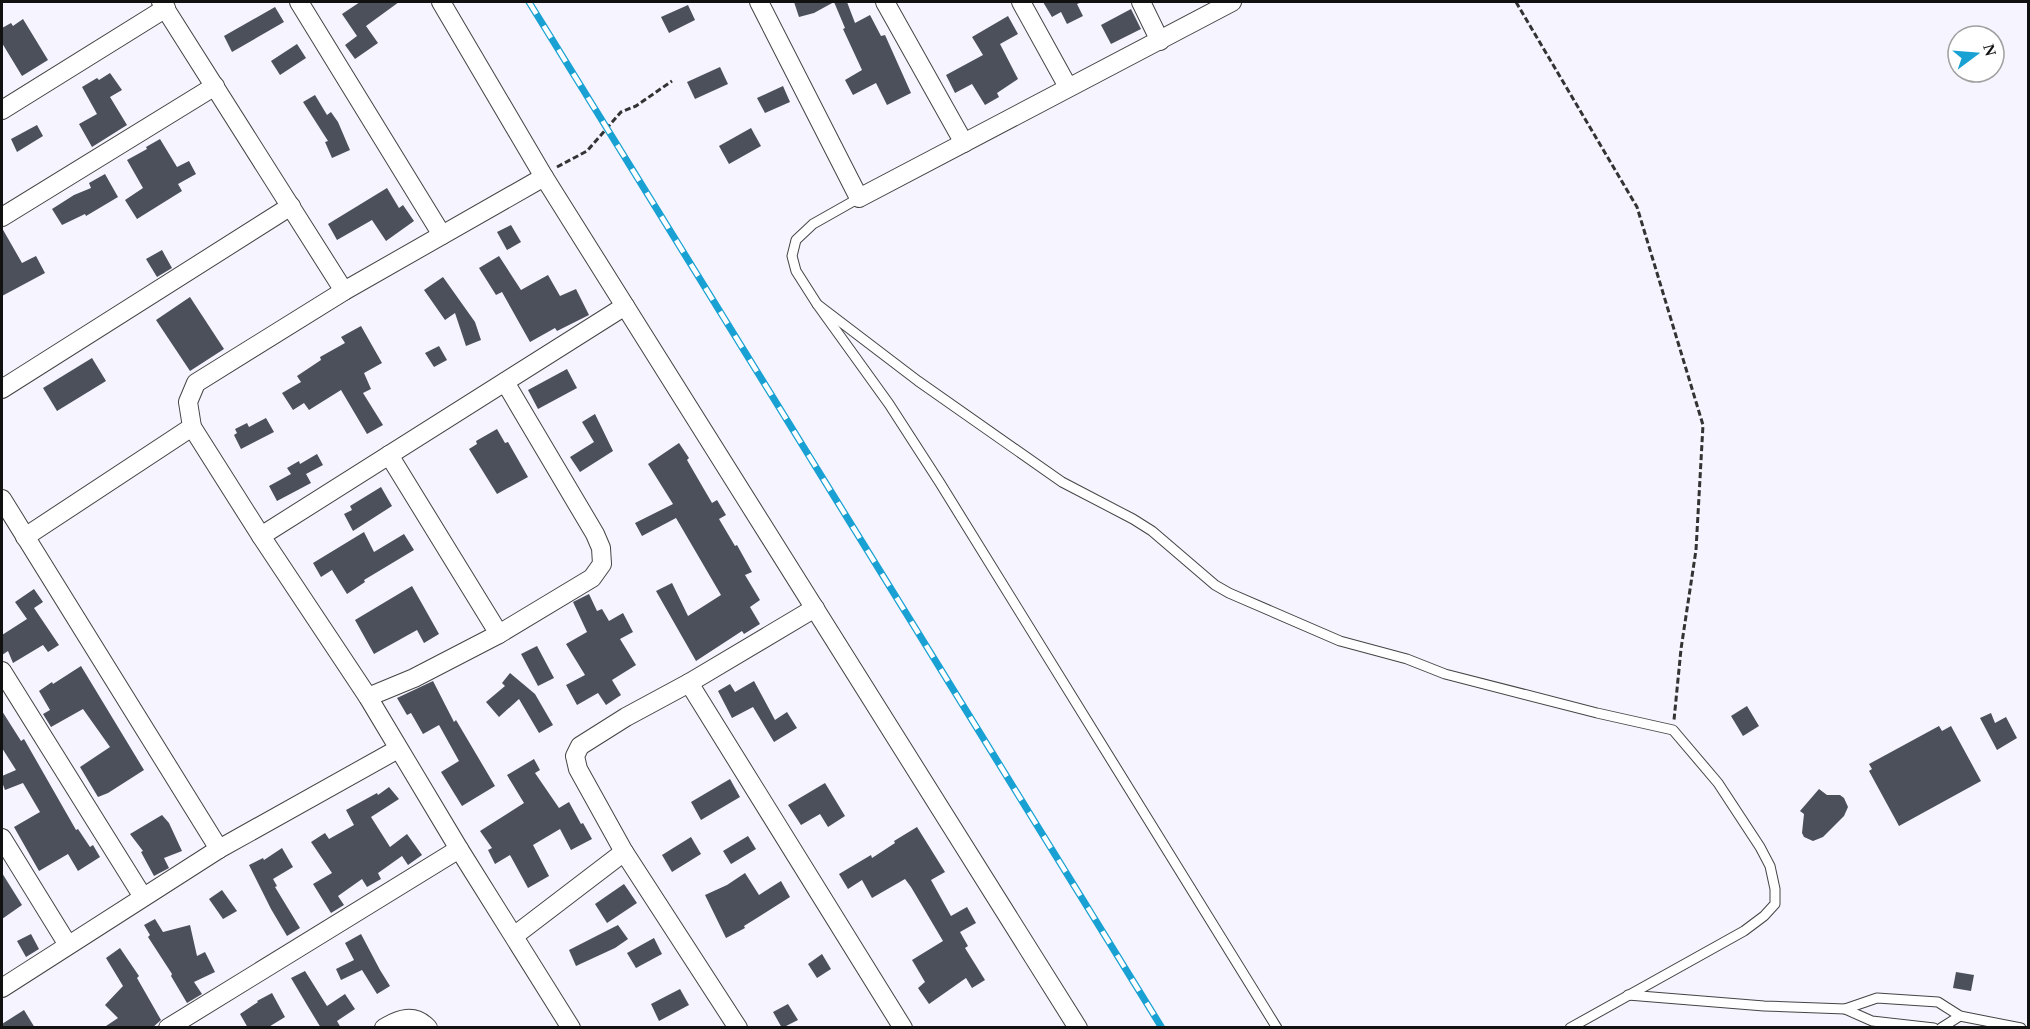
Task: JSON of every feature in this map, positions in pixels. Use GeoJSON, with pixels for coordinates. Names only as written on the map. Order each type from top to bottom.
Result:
{"type":"FeatureCollection","features":[{"type":"Feature","properties":{"kind":"street"},"geometry":{"type":"LineString","coordinates":[[299,2],[442,235]]}},
{"type":"Feature","properties":{"kind":"street"},"geometry":{"type":"LineString","coordinates":[[441,2],[544,177],[1078,1028]]}},
{"type":"Feature","properties":{"kind":"street"},"geometry":{"type":"LineString","coordinates":[[759,2],[859,198],[1232,2]]}},
{"type":"Feature","properties":{"kind":"street"},"geometry":{"type":"LineString","coordinates":[[885,2],[964,142]]}},
{"type":"Feature","properties":{"kind":"street"},"geometry":{"type":"LineString","coordinates":[[1021,2],[1068,87]]}},
{"type":"Feature","properties":{"kind":"street"},"geometry":{"type":"LineString","coordinates":[[1141,2],[1160,41]]}},
{"type":"Feature","properties":{"kind":"street"},"geometry":{"type":"LineString","coordinates":[[2,110],[164,5],[344,291]]}},
{"type":"Feature","properties":{"kind":"street"},"geometry":{"type":"LineString","coordinates":[[2,218],[215,86]]}},
{"type":"Feature","properties":{"kind":"street"},"geometry":{"type":"LineString","coordinates":[[544,177],[344,291],[196,383],[188,402],[192,427],[368,697],[459,849],[571,1028]]}},
{"type":"Feature","properties":{"kind":"street"},"geometry":{"type":"LineString","coordinates":[[2,389],[291,206]]}},
{"type":"Feature","properties":{"kind":"street"},"geometry":{"type":"LineString","coordinates":[[261,536],[625,306]]}},
{"type":"Feature","properties":{"kind":"street"},"geometry":{"type":"LineString","coordinates":[[368,697],[414,678],[499,634],[592,578],[602,564],[601,548],[595,534],[505,382]]}},
{"type":"Feature","properties":{"kind":"street"},"geometry":{"type":"LineString","coordinates":[[25,537],[192,427]]}},
{"type":"Feature","properties":{"kind":"street"},"geometry":{"type":"LineString","coordinates":[[389,455],[499,634]]}},
{"type":"Feature","properties":{"kind":"street"},"geometry":{"type":"LineString","coordinates":[[2,499],[219,849]]}},
{"type":"Feature","properties":{"kind":"street"},"geometry":{"type":"LineString","coordinates":[[738,1028],[624,852],[578,769],[575,756],[580,746],[626,717],[689,683],[815,608]]}},
{"type":"Feature","properties":{"kind":"street"},"geometry":{"type":"LineString","coordinates":[[2,671],[143,897]]}},
{"type":"Feature","properties":{"kind":"street"},"geometry":{"type":"LineString","coordinates":[[689,683],[903,1028]]}},
{"type":"Feature","properties":{"kind":"street"},"geometry":{"type":"LineString","coordinates":[[2,988],[219,849],[398,749]]}},
{"type":"Feature","properties":{"kind":"street"},"geometry":{"type":"LineString","coordinates":[[2,838],[68,945]]}},
{"type":"Feature","properties":{"kind":"street"},"geometry":{"type":"LineString","coordinates":[[168,1028],[459,849]]}},
{"type":"Feature","properties":{"kind":"street"},"geometry":{"type":"LineString","coordinates":[[514,936],[624,852]]}},
{"type":"Feature","properties":{"kind":"street"},"geometry":{"type":"LineString","coordinates":[[384,1028],[405,1018],[415,1018],[428,1028]]}},
{"type":"Feature","properties":{"kind":"lane"},"geometry":{"type":"LineString","coordinates":[[859,198],[813,224],[796,240],[792,256],[796,271],[889,404],[940,483],[1277,1028]]}},
{"type":"Feature","properties":{"kind":"lane"},"geometry":{"type":"LineString","coordinates":[[817,304],[918,381],[1062,482],[1134,519],[1152,531],[1215,585],[1229,593],[1340,641],[1407,658],[1445,674],[1673,730],[1718,783],[1760,847],[1770,866],[1776,889],[1775,904],[1764,916],[1744,931],[1570,1028]]}},
{"type":"Feature","properties":{"kind":"lane"},"geometry":{"type":"LineString","coordinates":[[1628,995],[1764,1006],[1845,1009],[1877,998],[1938,1002],[1960,1016],[2021,1028]]}},
{"type":"Feature","properties":{"kind":"lane"},"geometry":{"type":"LineString","coordinates":[[1845,1009],[1872,1021],[1935,1028]]}},
{"type":"Feature","properties":{"kind":"lane"},"geometry":{"type":"LineString","coordinates":[[1941,1028],[1960,1016]]}},
{"type":"Feature","properties":{"kind":"path"},"geometry":{"type":"LineString","coordinates":[[1516,2],[1637,207],[1703,425],[1696,550],[1681,649],[1673,730]]}},
{"type":"Feature","properties":{"kind":"path"},"geometry":{"type":"LineString","coordinates":[[544,177],[561,164],[587,151],[621,112],[636,106],[672,81]]}},
{"type":"Feature","properties":{"kind":"building"},"geometry":{"type":"Polygon","coordinates":[[[360,2],[399,2],[366,26],[378,43],[355,59],[345,45],[357,36],[342,14],[360,2]]]}},
{"type":"Feature","properties":{"kind":"building"},"geometry":{"type":"Polygon","coordinates":[[[794,2],[834,2],[814,13],[799,17],[794,2]]]}},
{"type":"Feature","properties":{"kind":"building"},"geometry":{"type":"Polygon","coordinates":[[[834,2],[847,2],[855,23],[870,15],[881,36],[885,35],[911,93],[887,105],[876,83],[853,95],[845,80],[862,70],[843,29],[845,28],[834,2]]]}},
{"type":"Feature","properties":{"kind":"building"},"geometry":{"type":"Polygon","coordinates":[[[1043,2],[1082,2],[1077,4],[1083,16],[1067,24],[1061,12],[1052,17],[1043,2]]]}},
{"type":"Feature","properties":{"kind":"building"},"geometry":{"type":"Polygon","coordinates":[[[688,5],[695,20],[669,33],[661,17],[688,5]]]}},
{"type":"Feature","properties":{"kind":"building"},"geometry":{"type":"Polygon","coordinates":[[[275,7],[284,22],[232,52],[224,36],[275,7]]]}},
{"type":"Feature","properties":{"kind":"building"},"geometry":{"type":"Polygon","coordinates":[[[1131,9],[1141,29],[1111,44],[1101,25],[1131,9]]]}},
{"type":"Feature","properties":{"kind":"building"},"geometry":{"type":"Polygon","coordinates":[[[1008,16],[1018,34],[1000,44],[1018,79],[997,93],[999,97],[985,105],[972,84],[955,93],[946,75],[983,55],[972,37],[1008,16]]]}},
{"type":"Feature","properties":{"kind":"building"},"geometry":{"type":"Polygon","coordinates":[[[23,19],[48,60],[22,76],[2,43],[2,28],[11,23],[13,26],[23,19]]]}},
{"type":"Feature","properties":{"kind":"building"},"geometry":{"type":"Polygon","coordinates":[[[297,44],[306,58],[280,75],[271,61],[297,44]]]}},
{"type":"Feature","properties":{"kind":"building"},"geometry":{"type":"Polygon","coordinates":[[[720,67],[728,84],[695,99],[687,82],[720,67]]]}},
{"type":"Feature","properties":{"kind":"building"},"geometry":{"type":"Polygon","coordinates":[[[110,73],[122,90],[110,97],[127,125],[92,147],[79,124],[97,114],[82,87],[110,73]]]}},
{"type":"Feature","properties":{"kind":"building"},"geometry":{"type":"Polygon","coordinates":[[[783,86],[790,102],[765,113],[757,98],[783,86]]]}},
{"type":"Feature","properties":{"kind":"building"},"geometry":{"type":"Polygon","coordinates":[[[315,95],[327,115],[331,112],[338,122],[350,150],[332,158],[325,142],[328,141],[303,102],[315,95]]]}},
{"type":"Feature","properties":{"kind":"building"},"geometry":{"type":"Polygon","coordinates":[[[37,125],[43,136],[17,152],[11,139],[37,125]]]}},
{"type":"Feature","properties":{"kind":"building"},"geometry":{"type":"Polygon","coordinates":[[[751,128],[761,146],[729,164],[719,146],[751,128]]]}},
{"type":"Feature","properties":{"kind":"building"},"geometry":{"type":"Polygon","coordinates":[[[160,139],[177,167],[189,161],[196,174],[178,184],[182,191],[137,219],[125,200],[143,188],[127,160],[160,139]]]}},
{"type":"Feature","properties":{"kind":"building"},"geometry":{"type":"Polygon","coordinates":[[[105,174],[118,197],[86,216],[85,214],[62,225],[52,209],[74,195],[91,188],[89,183],[105,174]]]}},
{"type":"Feature","properties":{"kind":"building"},"geometry":{"type":"Polygon","coordinates":[[[387,188],[399,208],[403,205],[414,221],[386,241],[372,220],[337,240],[328,224],[387,188]]]}},
{"type":"Feature","properties":{"kind":"building"},"geometry":{"type":"Polygon","coordinates":[[[511,225],[521,242],[507,250],[497,232],[511,225]]]}},
{"type":"Feature","properties":{"kind":"building"},"geometry":{"type":"Polygon","coordinates":[[[2,228],[22,263],[36,256],[45,273],[2,296],[2,228]]]}},
{"type":"Feature","properties":{"kind":"building"},"geometry":{"type":"Polygon","coordinates":[[[162,250],[172,268],[157,277],[146,259],[162,250]]]}},
{"type":"Feature","properties":{"kind":"building"},"geometry":{"type":"Polygon","coordinates":[[[499,256],[521,290],[548,275],[560,296],[576,289],[589,315],[557,331],[555,328],[530,342],[502,292],[496,295],[479,268],[499,256]]]}},
{"type":"Feature","properties":{"kind":"building"},"geometry":{"type":"Polygon","coordinates":[[[443,277],[475,322],[481,340],[466,346],[455,313],[445,320],[424,290],[443,277]]]}},
{"type":"Feature","properties":{"kind":"building"},"geometry":{"type":"Polygon","coordinates":[[[190,297],[224,349],[190,371],[156,320],[190,297]]]}},
{"type":"Feature","properties":{"kind":"building"},"geometry":{"type":"Polygon","coordinates":[[[361,326],[382,363],[364,373],[371,389],[363,393],[383,425],[367,434],[341,390],[309,410],[304,403],[293,410],[282,393],[301,382],[297,376],[321,360],[320,357],[345,343],[341,337],[361,326]]]}},
{"type":"Feature","properties":{"kind":"building"},"geometry":{"type":"Polygon","coordinates":[[[439,346],[447,360],[434,367],[425,353],[439,346]]]}},
{"type":"Feature","properties":{"kind":"building"},"geometry":{"type":"Polygon","coordinates":[[[92,358],[106,381],[57,411],[43,388],[92,358]]]}},
{"type":"Feature","properties":{"kind":"building"},"geometry":{"type":"Polygon","coordinates":[[[567,369],[577,388],[538,409],[528,390],[567,369]]]}},
{"type":"Feature","properties":{"kind":"building"},"geometry":{"type":"Polygon","coordinates":[[[595,414],[613,451],[580,472],[570,457],[594,442],[582,422],[595,414]]]}},
{"type":"Feature","properties":{"kind":"building"},"geometry":{"type":"Polygon","coordinates":[[[266,418],[274,432],[241,449],[234,435],[237,433],[235,429],[247,423],[249,427],[266,418]]]}},
{"type":"Feature","properties":{"kind":"building"},"geometry":{"type":"Polygon","coordinates":[[[497,429],[505,443],[508,442],[528,477],[497,494],[469,449],[477,444],[476,441],[497,429]]]}},
{"type":"Feature","properties":{"kind":"building"},"geometry":{"type":"Polygon","coordinates":[[[679,443],[712,503],[717,500],[726,515],[719,519],[752,572],[745,575],[760,600],[750,607],[760,624],[744,634],[742,631],[696,661],[656,591],[672,583],[688,616],[721,595],[676,518],[642,536],[635,523],[673,504],[648,464],[679,443]]]}},
{"type":"Feature","properties":{"kind":"building"},"geometry":{"type":"Polygon","coordinates":[[[317,454],[323,465],[306,474],[311,483],[277,501],[269,486],[291,474],[287,468],[299,461],[300,464],[317,454]]]}},
{"type":"Feature","properties":{"kind":"building"},"geometry":{"type":"Polygon","coordinates":[[[381,487],[392,506],[353,531],[344,514],[352,510],[350,506],[381,487]]]}},
{"type":"Feature","properties":{"kind":"building"},"geometry":{"type":"Polygon","coordinates":[[[364,532],[374,552],[404,534],[414,550],[364,580],[365,582],[347,594],[332,570],[321,577],[313,563],[364,532]]]}},
{"type":"Feature","properties":{"kind":"building"},"geometry":{"type":"Polygon","coordinates":[[[412,586],[439,634],[424,643],[417,630],[374,654],[355,620],[412,586]]]}},
{"type":"Feature","properties":{"kind":"building"},"geometry":{"type":"Polygon","coordinates":[[[34,589],[43,602],[34,608],[59,645],[48,652],[43,645],[13,663],[8,651],[2,655],[2,635],[27,619],[15,602],[34,589]]]}},
{"type":"Feature","properties":{"kind":"building"},"geometry":{"type":"Polygon","coordinates":[[[589,594],[597,611],[602,609],[609,621],[623,613],[633,632],[620,639],[636,665],[612,680],[621,695],[606,705],[598,693],[577,705],[566,685],[585,675],[566,644],[587,632],[573,602],[589,594]]]}},
{"type":"Feature","properties":{"kind":"building"},"geometry":{"type":"Polygon","coordinates":[[[537,646],[554,678],[538,686],[521,654],[537,646]]]}},
{"type":"Feature","properties":{"kind":"building"},"geometry":{"type":"Polygon","coordinates":[[[81,666],[144,770],[98,797],[80,767],[110,747],[83,709],[51,727],[43,714],[50,710],[39,691],[81,666]]]}},
{"type":"Feature","properties":{"kind":"building"},"geometry":{"type":"Polygon","coordinates":[[[510,673],[535,694],[553,725],[539,733],[519,699],[499,717],[486,702],[505,686],[502,683],[510,673]]]}},
{"type":"Feature","properties":{"kind":"building"},"geometry":{"type":"Polygon","coordinates":[[[433,681],[454,722],[456,720],[495,786],[462,806],[441,772],[459,761],[439,725],[423,734],[411,713],[407,715],[397,698],[433,681]]]}},
{"type":"Feature","properties":{"kind":"building"},"geometry":{"type":"Polygon","coordinates":[[[754,681],[775,720],[787,712],[797,728],[774,742],[753,707],[732,718],[718,691],[730,684],[735,692],[754,681]]]}},
{"type":"Feature","properties":{"kind":"building"},"geometry":{"type":"Polygon","coordinates":[[[1747,706],[1759,726],[1743,736],[1731,716],[1747,706]]]}},
{"type":"Feature","properties":{"kind":"building"},"geometry":{"type":"Polygon","coordinates":[[[2,711],[21,741],[24,739],[76,830],[78,829],[90,847],[93,845],[100,857],[78,871],[68,854],[39,871],[14,827],[40,812],[23,783],[5,790],[2,776],[16,770],[2,748],[2,711]]]}},
{"type":"Feature","properties":{"kind":"building"},"geometry":{"type":"Polygon","coordinates":[[[1991,713],[1995,723],[2006,717],[2017,738],[1997,750],[1980,718],[1991,713]]]}},
{"type":"Feature","properties":{"kind":"building"},"geometry":{"type":"Polygon","coordinates":[[[1939,726],[1942,731],[1951,726],[1981,781],[1899,826],[1869,771],[1872,769],[1869,764],[1939,726]]]}},
{"type":"Feature","properties":{"kind":"building"},"geometry":{"type":"Polygon","coordinates":[[[534,759],[540,770],[535,773],[559,808],[569,802],[592,839],[571,850],[560,829],[533,845],[549,876],[528,888],[510,855],[495,864],[488,850],[492,848],[480,831],[524,803],[507,775],[534,759]]]}},
{"type":"Feature","properties":{"kind":"building"},"geometry":{"type":"Polygon","coordinates":[[[730,779],[740,797],[701,820],[691,802],[730,779]]]}},
{"type":"Feature","properties":{"kind":"building"},"geometry":{"type":"Polygon","coordinates":[[[825,783],[845,816],[828,827],[820,814],[801,825],[788,805],[825,783]]]}},
{"type":"Feature","properties":{"kind":"building"},"geometry":{"type":"Polygon","coordinates":[[[389,787],[399,799],[371,817],[390,847],[407,834],[422,855],[408,865],[402,856],[378,873],[381,879],[367,887],[362,879],[338,896],[344,905],[331,913],[313,884],[332,873],[311,842],[325,833],[329,839],[354,825],[346,810],[377,793],[378,795],[389,787]]]}},
{"type":"Feature","properties":{"kind":"building"},"geometry":{"type":"Polygon","coordinates":[[[1819,789],[1827,795],[1840,795],[1848,807],[1844,816],[1823,837],[1813,841],[1804,837],[1802,833],[1804,814],[1800,811],[1819,789]]]}},
{"type":"Feature","properties":{"kind":"building"},"geometry":{"type":"Polygon","coordinates":[[[162,815],[169,823],[182,851],[164,858],[169,868],[154,876],[141,852],[143,851],[130,834],[162,815]]]}},
{"type":"Feature","properties":{"kind":"building"},"geometry":{"type":"Polygon","coordinates":[[[917,827],[945,872],[931,880],[951,916],[967,907],[976,923],[960,932],[968,946],[965,948],[985,980],[972,988],[966,978],[929,1004],[918,988],[925,982],[912,960],[943,941],[911,887],[905,879],[872,898],[862,880],[848,889],[839,874],[871,855],[872,858],[917,827]]]}},
{"type":"Feature","properties":{"kind":"building"},"geometry":{"type":"Polygon","coordinates":[[[748,836],[756,849],[731,864],[723,851],[748,836]]]}},
{"type":"Feature","properties":{"kind":"building"},"geometry":{"type":"Polygon","coordinates":[[[691,837],[701,854],[672,872],[662,855],[691,837]]]}},
{"type":"Feature","properties":{"kind":"building"},"geometry":{"type":"Polygon","coordinates":[[[282,848],[293,867],[273,879],[277,886],[275,887],[300,928],[287,936],[249,865],[263,858],[264,860],[282,848]]]}},
{"type":"Feature","properties":{"kind":"building"},"geometry":{"type":"Polygon","coordinates":[[[2,873],[22,905],[2,919],[2,873]]]}},
{"type":"Feature","properties":{"kind":"building"},"geometry":{"type":"Polygon","coordinates":[[[745,873],[759,895],[781,881],[790,897],[744,926],[745,928],[726,938],[705,895],[727,885],[745,873]]]}},
{"type":"Feature","properties":{"kind":"building"},"geometry":{"type":"Polygon","coordinates":[[[624,884],[637,903],[607,923],[595,904],[624,884]]]}},
{"type":"Feature","properties":{"kind":"building"},"geometry":{"type":"Polygon","coordinates":[[[222,890],[237,911],[223,919],[209,899],[222,890]]]}},
{"type":"Feature","properties":{"kind":"building"},"geometry":{"type":"Polygon","coordinates":[[[155,919],[163,932],[190,925],[197,956],[205,952],[215,972],[194,982],[202,994],[187,1003],[171,976],[172,974],[148,937],[150,935],[144,925],[155,919]]]}},
{"type":"Feature","properties":{"kind":"building"},"geometry":{"type":"Polygon","coordinates":[[[618,925],[628,939],[615,948],[576,966],[569,950],[618,925]]]}},
{"type":"Feature","properties":{"kind":"building"},"geometry":{"type":"Polygon","coordinates":[[[31,934],[39,949],[26,957],[17,941],[31,934]]]}},
{"type":"Feature","properties":{"kind":"building"},"geometry":{"type":"Polygon","coordinates":[[[361,934],[390,986],[377,994],[362,970],[341,980],[336,969],[354,960],[345,943],[361,934]]]}},
{"type":"Feature","properties":{"kind":"building"},"geometry":{"type":"Polygon","coordinates":[[[654,938],[662,954],[636,968],[627,953],[654,938]]]}},
{"type":"Feature","properties":{"kind":"building"},"geometry":{"type":"Polygon","coordinates":[[[120,948],[139,976],[137,978],[161,1020],[152,1028],[103,1028],[118,1018],[105,1005],[123,986],[106,958],[120,948]]]}},
{"type":"Feature","properties":{"kind":"building"},"geometry":{"type":"Polygon","coordinates":[[[822,954],[831,969],[817,978],[808,964],[822,954]]]}},
{"type":"Feature","properties":{"kind":"building"},"geometry":{"type":"Polygon","coordinates":[[[305,971],[327,1006],[345,994],[355,1009],[337,1021],[341,1028],[321,1028],[291,978],[305,971]]]}},
{"type":"Feature","properties":{"kind":"building"},"geometry":{"type":"Polygon","coordinates":[[[1956,972],[1974,975],[1971,991],[1953,988],[1956,972]]]}},
{"type":"Feature","properties":{"kind":"building"},"geometry":{"type":"Polygon","coordinates":[[[680,989],[689,1005],[659,1021],[651,1004],[680,989]]]}},
{"type":"Feature","properties":{"kind":"building"},"geometry":{"type":"Polygon","coordinates":[[[272,993],[285,1017],[267,1028],[248,1028],[240,1014],[272,993]]]}},
{"type":"Feature","properties":{"kind":"building"},"geometry":{"type":"Polygon","coordinates":[[[788,1004],[798,1020],[782,1028],[773,1012],[788,1004]]]}},
{"type":"Feature","properties":{"kind":"building"},"geometry":{"type":"Polygon","coordinates":[[[24,1010],[35,1028],[2,1028],[2,1024],[24,1010]]]}},
{"type":"Feature","properties":{"kind":"railway"},"geometry":{"type":"LineString","coordinates":[[529,2],[1162,1028]]}}]}
